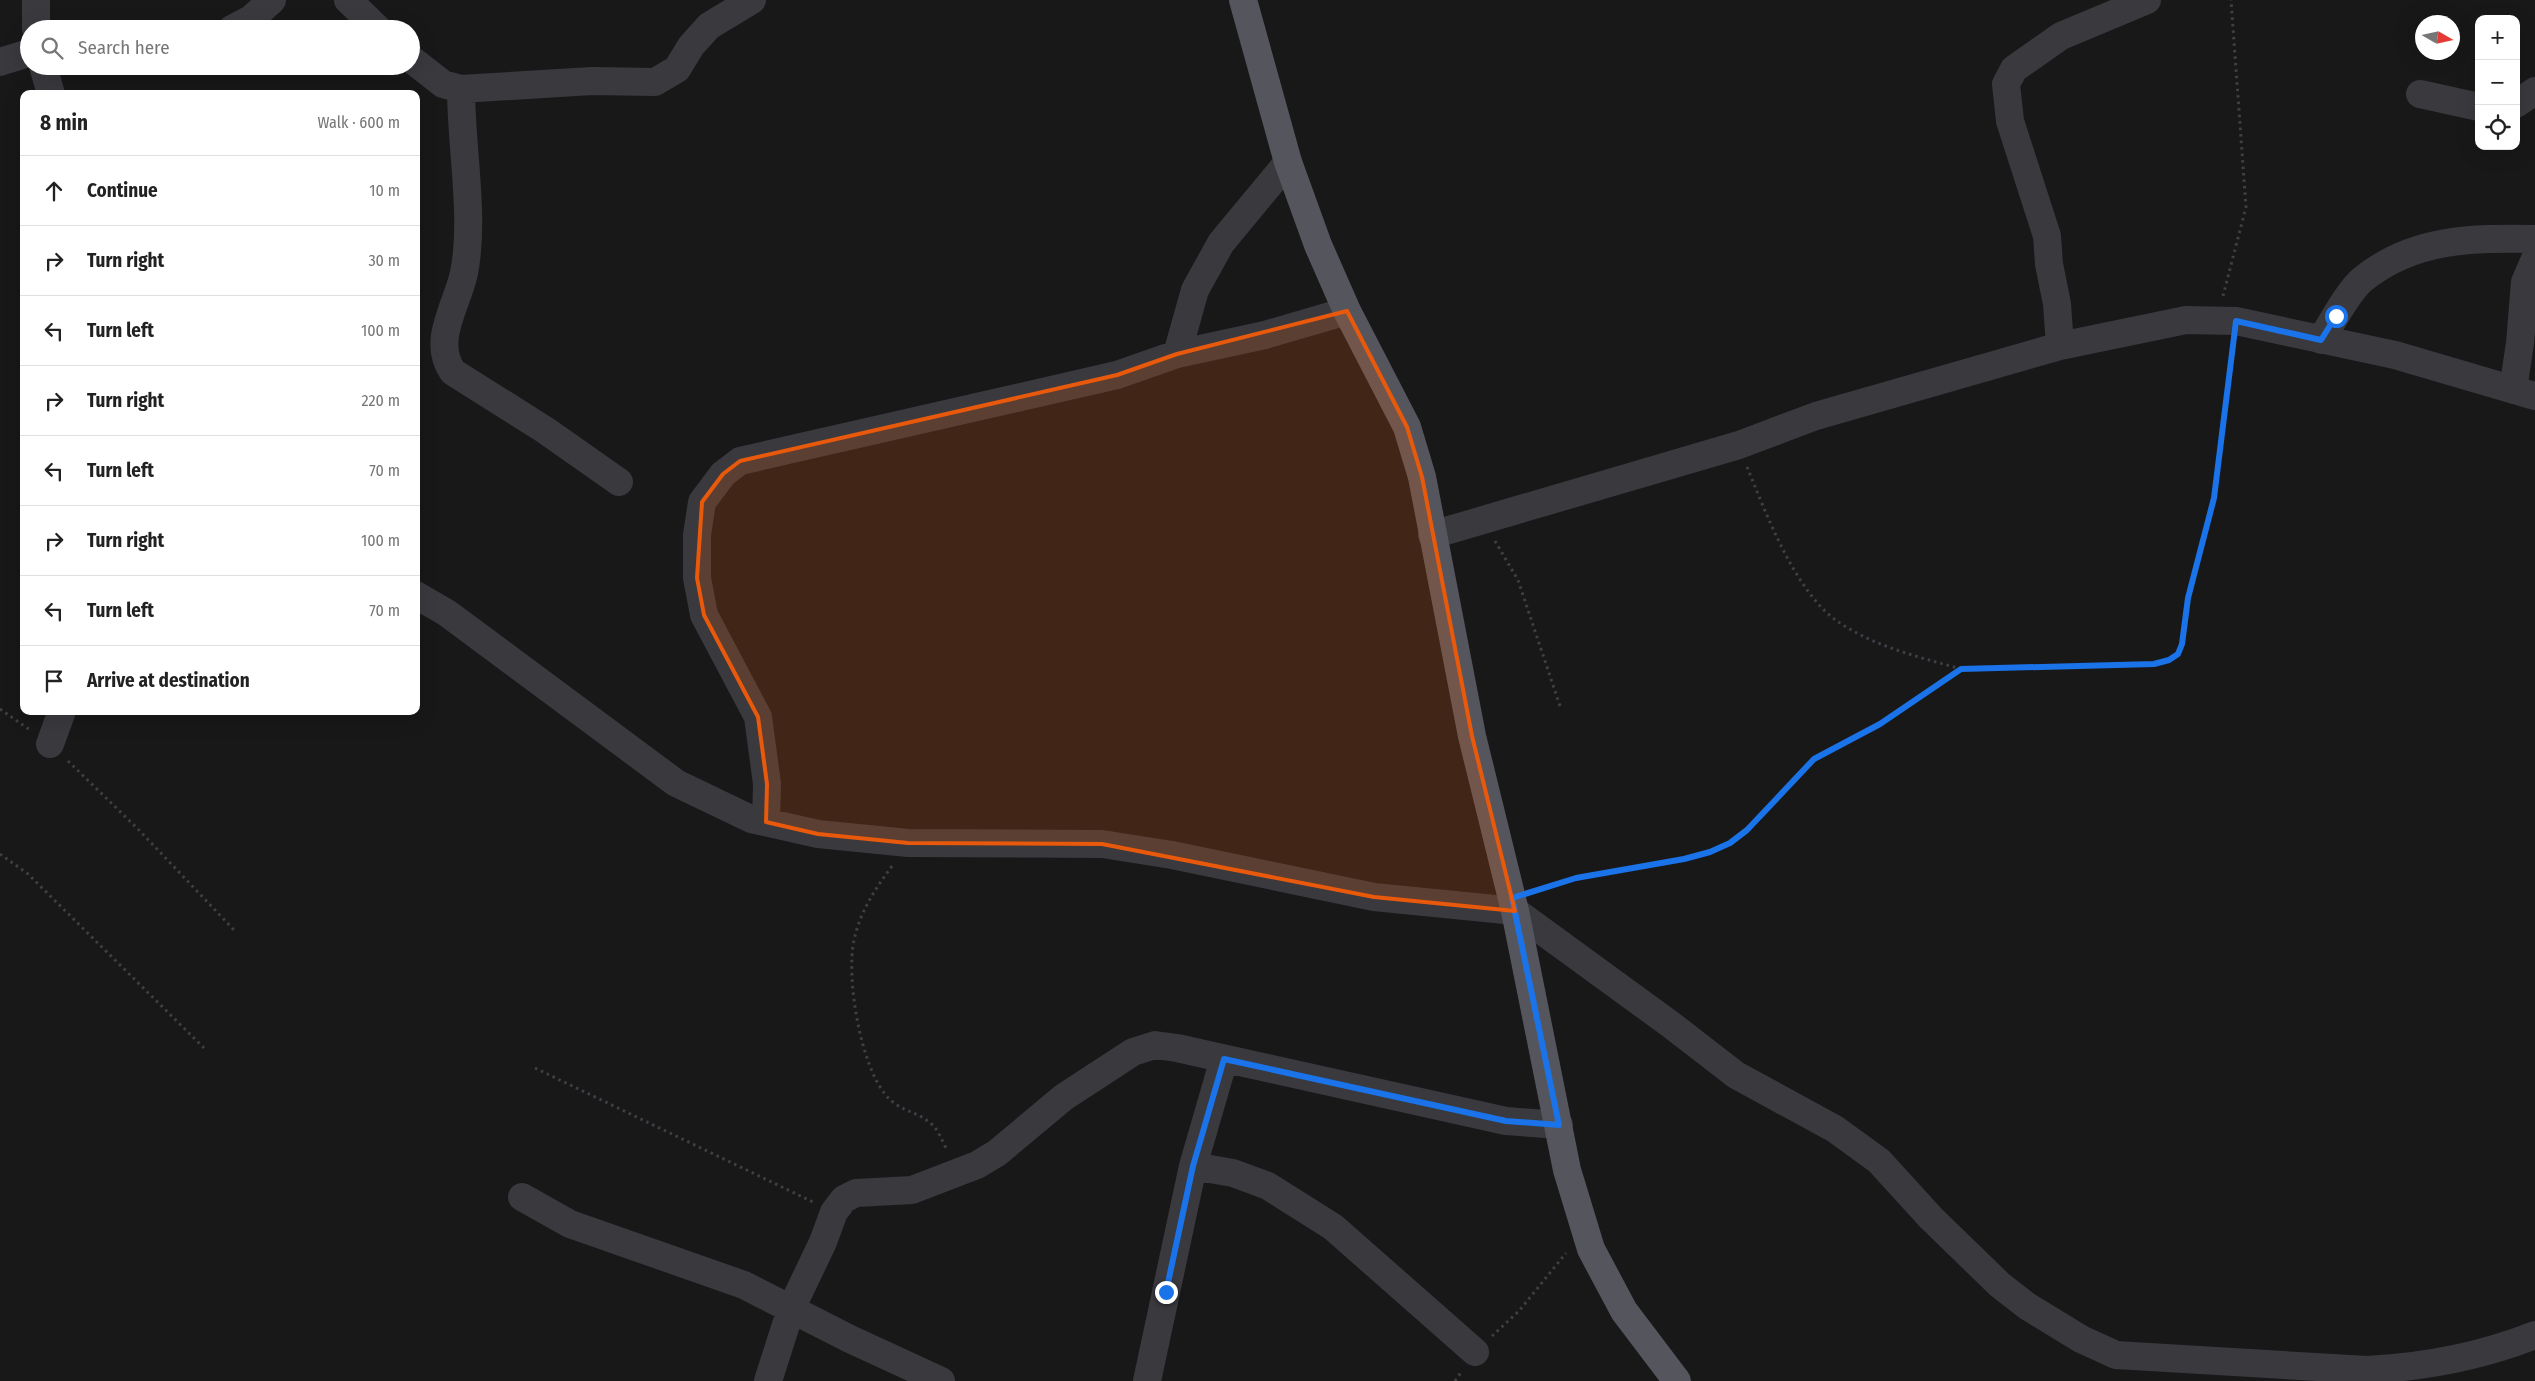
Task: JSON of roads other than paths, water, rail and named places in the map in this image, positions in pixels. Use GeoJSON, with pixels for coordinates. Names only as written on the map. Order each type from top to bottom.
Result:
{"type":"FeatureCollection","features":[{"type":"Feature","properties":{"kind":"main road"},"geometry":{"type":"LineString","coordinates":[[1244,0],[1288,162],[1318,245],[1347,310],[1407,427],[1422,477],[1472,736],[1514,904],[1568,1170],[1591,1249],[1624,1310],[1677,1381]]}},
{"type":"Feature","properties":{"kind":"street"},"geometry":{"type":"LineString","coordinates":[[36,0],[36,20]]}},
{"type":"Feature","properties":{"kind":"street"},"geometry":{"type":"LineString","coordinates":[[249,20],[272,0]]}},
{"type":"Feature","properties":{"kind":"street"},"geometry":{"type":"LineString","coordinates":[[348,0],[369,20]]}},
{"type":"Feature","properties":{"kind":"street"},"geometry":{"type":"LineString","coordinates":[[420,66],[443,84],[460,89],[592,81],[655,82],[677,69],[691,46],[709,26],[752,0]]}},
{"type":"Feature","properties":{"kind":"street"},"geometry":{"type":"LineString","coordinates":[[2060,346],[2057,304],[2049,264],[2047,236],[2010,121],[2006,84],[2014,69],[2061,36],[2147,0]]}},
{"type":"Feature","properties":{"kind":"street"},"geometry":{"type":"LineString","coordinates":[[46,75],[50,90]]}},
{"type":"Feature","properties":{"kind":"street"},"geometry":{"type":"LineString","coordinates":[[460,89],[467,201],[466,254],[461,287],[445,331],[443,349],[446,362],[453,372],[545,430],[619,482]]}},
{"type":"Feature","properties":{"kind":"street"},"geometry":{"type":"LineString","coordinates":[[2520,101],[2535,91]]}},
{"type":"Feature","properties":{"kind":"street"},"geometry":{"type":"LineString","coordinates":[[2420,94],[2475,106]]}},
{"type":"Feature","properties":{"kind":"street"},"geometry":{"type":"LineString","coordinates":[[1177,354],[1196,290],[1221,243],[1288,162]]}},
{"type":"Feature","properties":{"kind":"street"},"geometry":{"type":"LineString","coordinates":[[2321,340],[2362,280],[2405,253],[2446,241],[2535,239]]}},
{"type":"Feature","properties":{"kind":"street"},"geometry":{"type":"LineString","coordinates":[[1432,535],[1739,445],[1816,416],[2060,346],[2186,320],[2227,321],[2321,340],[2395,356],[2524,393],[2520,343],[2526,282],[2535,259]]}},
{"type":"Feature","properties":{"kind":"street"},"geometry":{"type":"LineString","coordinates":[[766,822],[767,784],[758,717],[704,616],[696,578],[697,535],[702,502],[723,474],[740,461],[814,446],[894,425],[1117,375],[1177,354],[1265,335],[1347,310]]}},
{"type":"Feature","properties":{"kind":"street"},"geometry":{"type":"LineString","coordinates":[[420,598],[447,613],[676,783],[751,819],[818,834],[908,843],[1102,844],[1180,857],[1374,897],[1514,904],[1736,1075],[1835,1129],[1879,1161],[1931,1218],[2000,1285],[2027,1306],[2081,1339],[2116,1355],[2416,1374],[2535,1335]]}},
{"type":"Feature","properties":{"kind":"street"},"geometry":{"type":"LineString","coordinates":[[50,744],[61,715]]}},
{"type":"Feature","properties":{"kind":"street"},"geometry":{"type":"LineString","coordinates":[[768,1381],[791,1309],[823,1242],[834,1212],[844,1199],[856,1193],[912,1190],[977,1165],[997,1153],[1064,1097],[1133,1052],[1155,1045],[1506,1121],[1559,1125]]}},
{"type":"Feature","properties":{"kind":"street"},"geometry":{"type":"LineString","coordinates":[[1146,1381],[1193,1166],[1224,1059]]}},
{"type":"Feature","properties":{"kind":"street"},"geometry":{"type":"LineString","coordinates":[[1193,1166],[1233,1173],[1268,1186],[1333,1226],[1475,1352]]}},
{"type":"Feature","properties":{"kind":"street"},"geometry":{"type":"LineString","coordinates":[[522,1197],[570,1224],[744,1285],[942,1381]]}}]}
